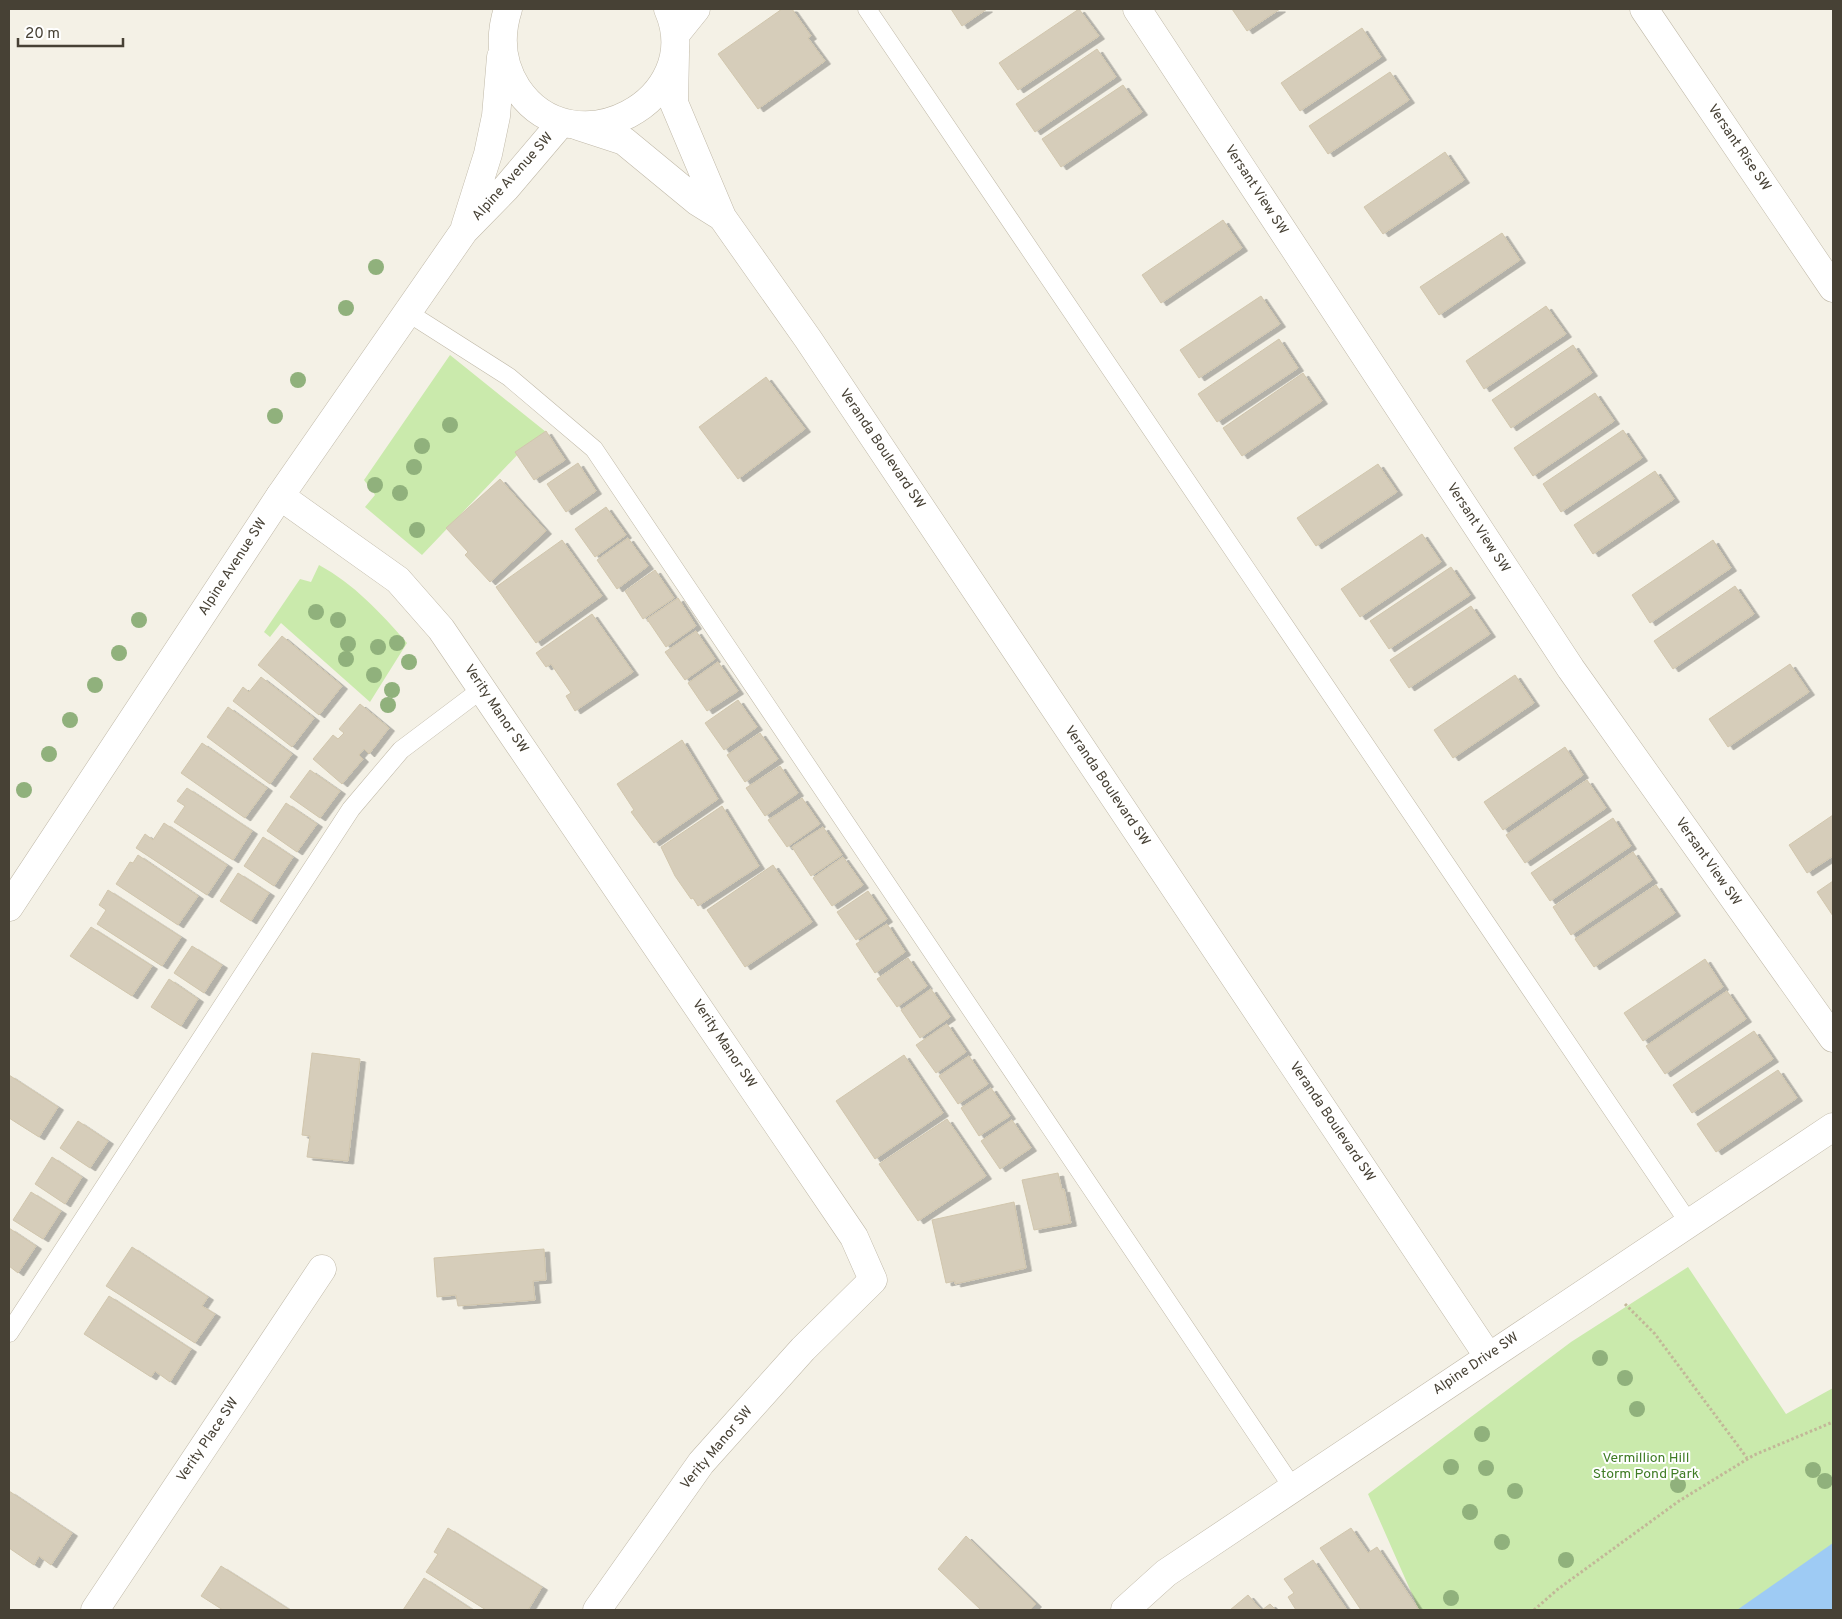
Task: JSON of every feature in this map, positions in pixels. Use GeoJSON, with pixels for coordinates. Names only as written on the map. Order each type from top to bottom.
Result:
{"type":"FeatureCollection","features":[{"type":"Feature","properties":{"kind":"street","name":"Veranda Boulevard SW"},"geometry":{"type":"LineString","coordinates":[[668,9],[675,45],[674,103],[722,218],[808,339],[1488,1356]]}},
{"type":"Feature","properties":{"kind":"street"},"geometry":{"type":"LineString","coordinates":[[570,124],[596,126],[613,122],[629,115],[644,104],[658,90],[668,73],[675,45],[696,9]]}},
{"type":"Feature","properties":{"kind":"street","name":"Versant View SW"},"geometry":{"type":"LineString","coordinates":[[1137,9],[1571,669],[1833,1038]]}},
{"type":"Feature","properties":{"kind":"street","name":"Versant Rise SW"},"geometry":{"type":"LineString","coordinates":[[1644,9],[1833,288]]}},
{"type":"Feature","properties":{"kind":"street","name":"Veranda Boulevard SW"},"geometry":{"type":"LineString","coordinates":[[500,21],[504,61],[511,78],[521,94],[532,106],[570,124],[624,140],[698,202],[722,218]]}},
{"type":"Feature","properties":{"kind":"street","name":"Alpine Avenue SW"},"geometry":{"type":"LineString","coordinates":[[464,231],[488,154],[496,116],[500,21]]}},
{"type":"Feature","properties":{"kind":"street","name":"Alpine Avenue SW"},"geometry":{"type":"LineString","coordinates":[[9,907],[280,496],[464,231],[570,124]]}},
{"type":"Feature","properties":{"kind":"street","name":"Verity Manor SW"},"geometry":{"type":"LineString","coordinates":[[280,496],[398,580],[441,629],[854,1237],[873,1280],[803,1349],[702,1462],[597,1610]]}},
{"type":"Feature","properties":{"kind":"street","name":"Alpine Drive SW"},"geometry":{"type":"LineString","coordinates":[[1125,1610],[1166,1573],[1833,1127]]}},
{"type":"Feature","properties":{"kind":"street","name":"Verity Place SW"},"geometry":{"type":"LineString","coordinates":[[94,1610],[322,1269]]}},
{"type":"Feature","properties":{"kind":"lane"},"geometry":{"type":"LineString","coordinates":[[867,9],[1689,1223]]}},
{"type":"Feature","properties":{"kind":"lane"},"geometry":{"type":"LineString","coordinates":[[407,312],[509,377],[594,449],[1293,1488]]}},
{"type":"Feature","properties":{"kind":"lane"},"geometry":{"type":"LineString","coordinates":[[9,1333],[351,809],[401,750],[482,688]]}},
{"type":"Feature","properties":{"kind":"path"},"geometry":{"type":"LineString","coordinates":[[1603,1279],[1655,1334],[1748,1458]]}},
{"type":"Feature","properties":{"kind":"path"},"geometry":{"type":"LineString","coordinates":[[1534,1610],[1558,1588],[1679,1501],[1748,1458],[1833,1422]]}},
{"type":"Feature","properties":{"kind":"green space"},"geometry":{"type":"Polygon","coordinates":[[[450,355],[546,432],[521,451],[422,555],[365,507],[375,495],[364,480],[450,355]]]}},
{"type":"Feature","properties":{"kind":"green space"},"geometry":{"type":"Polygon","coordinates":[[[319,565],[355,590],[377,610],[407,643],[370,702],[281,623],[270,637],[264,632],[300,579],[311,582],[319,565]]]}},
{"type":"Feature","properties":{"kind":"green space","name":"Vermillion Hill Storm Pond Park"},"geometry":{"type":"Polygon","coordinates":[[[1688,1267],[1786,1414],[1833,1388],[1833,1610],[1419,1610],[1368,1494],[1571,1342],[1688,1267]]]}},
{"type":"Feature","properties":{"kind":"water"},"geometry":{"type":"Polygon","coordinates":[[[1833,1543],[1833,1610],[1737,1610],[1833,1543]]]}},
{"type":"Feature","properties":{"kind":"building"},"geometry":{"type":"Polygon","coordinates":[[[782,9],[792,9],[811,36],[808,38],[825,61],[758,109],[718,54],[782,9]]]}},
{"type":"Feature","properties":{"kind":"building"},"geometry":{"type":"Polygon","coordinates":[[[951,9],[987,9],[962,26],[951,9]]]}},
{"type":"Feature","properties":{"kind":"building"},"geometry":{"type":"Polygon","coordinates":[[[1079,9],[1099,36],[1018,90],[999,63],[1079,9]]]}},
{"type":"Feature","properties":{"kind":"building"},"geometry":{"type":"Polygon","coordinates":[[[1232,9],[1280,9],[1247,31],[1232,9]]]}},
{"type":"Feature","properties":{"kind":"building"},"geometry":{"type":"Polygon","coordinates":[[[1362,28],[1381,57],[1300,111],[1281,83],[1362,28]]]}},
{"type":"Feature","properties":{"kind":"building"},"geometry":{"type":"Polygon","coordinates":[[[1097,49],[1116,77],[1035,132],[1016,104],[1097,49]]]}},
{"type":"Feature","properties":{"kind":"building"},"geometry":{"type":"Polygon","coordinates":[[[1390,72],[1409,100],[1328,154],[1309,126],[1390,72]]]}},
{"type":"Feature","properties":{"kind":"building"},"geometry":{"type":"Polygon","coordinates":[[[1123,85],[1142,112],[1061,167],[1042,139],[1123,85]]]}},
{"type":"Feature","properties":{"kind":"building"},"geometry":{"type":"Polygon","coordinates":[[[1445,152],[1464,180],[1383,234],[1364,207],[1445,152]]]}},
{"type":"Feature","properties":{"kind":"building"},"geometry":{"type":"Polygon","coordinates":[[[1223,220],[1242,248],[1161,303],[1142,275],[1223,220]]]}},
{"type":"Feature","properties":{"kind":"building"},"geometry":{"type":"Polygon","coordinates":[[[1502,233],[1520,260],[1439,315],[1420,287],[1502,233]]]}},
{"type":"Feature","properties":{"kind":"building"},"geometry":{"type":"Polygon","coordinates":[[[1261,296],[1280,324],[1199,378],[1180,350],[1261,296]]]}},
{"type":"Feature","properties":{"kind":"building"},"geometry":{"type":"Polygon","coordinates":[[[1546,306],[1566,334],[1484,389],[1466,361],[1546,306]]]}},
{"type":"Feature","properties":{"kind":"building"},"geometry":{"type":"Polygon","coordinates":[[[1279,339],[1298,368],[1217,422],[1198,394],[1279,339]]]}},
{"type":"Feature","properties":{"kind":"building"},"geometry":{"type":"Polygon","coordinates":[[[1573,345],[1592,373],[1511,428],[1492,400],[1573,345]]]}},
{"type":"Feature","properties":{"kind":"building"},"geometry":{"type":"Polygon","coordinates":[[[1303,373],[1322,401],[1242,456],[1223,428],[1303,373]]]}},
{"type":"Feature","properties":{"kind":"building"},"geometry":{"type":"Polygon","coordinates":[[[766,377],[805,429],[738,479],[699,427],[766,377]]]}},
{"type":"Feature","properties":{"kind":"building"},"geometry":{"type":"Polygon","coordinates":[[[1595,393],[1614,421],[1533,476],[1514,448],[1595,393]]]}},
{"type":"Feature","properties":{"kind":"building"},"geometry":{"type":"Polygon","coordinates":[[[1623,430],[1642,458],[1561,512],[1543,484],[1623,430]]]}},
{"type":"Feature","properties":{"kind":"building"},"geometry":{"type":"Polygon","coordinates":[[[546,431],[565,460],[534,480],[515,452],[546,431]]]}},
{"type":"Feature","properties":{"kind":"building"},"geometry":{"type":"Polygon","coordinates":[[[578,463],[596,491],[566,512],[547,484],[578,463]]]}},
{"type":"Feature","properties":{"kind":"building"},"geometry":{"type":"Polygon","coordinates":[[[1378,464],[1397,492],[1316,546],[1297,518],[1378,464]]]}},
{"type":"Feature","properties":{"kind":"building"},"geometry":{"type":"Polygon","coordinates":[[[1655,471],[1674,499],[1593,554],[1574,525],[1655,471]]]}},
{"type":"Feature","properties":{"kind":"building"},"geometry":{"type":"Polygon","coordinates":[[[500,479],[546,531],[490,582],[465,555],[468,552],[446,528],[500,479]]]}},
{"type":"Feature","properties":{"kind":"building"},"geometry":{"type":"Polygon","coordinates":[[[606,507],[626,535],[595,557],[575,529],[606,507]]]}},
{"type":"Feature","properties":{"kind":"building"},"geometry":{"type":"Polygon","coordinates":[[[1422,534],[1441,562],[1360,617],[1341,589],[1422,534]]]}},
{"type":"Feature","properties":{"kind":"building"},"geometry":{"type":"Polygon","coordinates":[[[628,538],[648,566],[617,589],[597,560],[628,538]]]}},
{"type":"Feature","properties":{"kind":"building"},"geometry":{"type":"Polygon","coordinates":[[[562,540],[602,596],[536,643],[496,587],[562,540]]]}},
{"type":"Feature","properties":{"kind":"building"},"geometry":{"type":"Polygon","coordinates":[[[1713,540],[1731,568],[1650,623],[1632,595],[1713,540]]]}},
{"type":"Feature","properties":{"kind":"building"},"geometry":{"type":"Polygon","coordinates":[[[1451,567],[1470,595],[1389,649],[1370,621],[1451,567]]]}},
{"type":"Feature","properties":{"kind":"building"},"geometry":{"type":"Polygon","coordinates":[[[655,570],[674,598],[643,619],[625,591],[655,570]]]}},
{"type":"Feature","properties":{"kind":"building"},"geometry":{"type":"Polygon","coordinates":[[[1735,586],[1754,614],[1673,669],[1654,641],[1735,586]]]}},
{"type":"Feature","properties":{"kind":"building"},"geometry":{"type":"Polygon","coordinates":[[[678,598],[696,626],[666,647],[647,619],[678,598]]]}},
{"type":"Feature","properties":{"kind":"building"},"geometry":{"type":"Polygon","coordinates":[[[1471,606],[1490,634],[1409,688],[1390,660],[1471,606]]]}},
{"type":"Feature","properties":{"kind":"building"},"geometry":{"type":"Polygon","coordinates":[[[592,614],[633,672],[575,711],[566,696],[571,693],[551,664],[546,667],[536,653],[592,614]]]}},
{"type":"Feature","properties":{"kind":"building"},"geometry":{"type":"Polygon","coordinates":[[[696,631],[715,659],[685,680],[665,652],[696,631]]]}},
{"type":"Feature","properties":{"kind":"building"},"geometry":{"type":"Polygon","coordinates":[[[282,636],[342,686],[319,715],[258,665],[282,636]]]}},
{"type":"Feature","properties":{"kind":"building"},"geometry":{"type":"Polygon","coordinates":[[[718,662],[738,691],[707,711],[688,683],[718,662]]]}},
{"type":"Feature","properties":{"kind":"building"},"geometry":{"type":"Polygon","coordinates":[[[1790,664],[1809,692],[1728,747],[1709,719],[1790,664]]]}},
{"type":"Feature","properties":{"kind":"building"},"geometry":{"type":"Polygon","coordinates":[[[1515,675],[1534,703],[1453,758],[1434,730],[1515,675]]]}},
{"type":"Feature","properties":{"kind":"building"},"geometry":{"type":"Polygon","coordinates":[[[261,677],[314,718],[292,747],[233,701],[243,687],[249,692],[261,677]]]}},
{"type":"Feature","properties":{"kind":"building"},"geometry":{"type":"Polygon","coordinates":[[[738,700],[757,727],[724,750],[705,723],[738,700]]]}},
{"type":"Feature","properties":{"kind":"building"},"geometry":{"type":"Polygon","coordinates":[[[360,704],[389,728],[369,754],[364,749],[359,755],[363,759],[342,784],[313,759],[333,735],[338,739],[344,733],[339,729],[360,704]]]}},
{"type":"Feature","properties":{"kind":"building"},"geometry":{"type":"Polygon","coordinates":[[[228,707],[292,754],[270,784],[207,737],[228,707]]]}},
{"type":"Feature","properties":{"kind":"building"},"geometry":{"type":"Polygon","coordinates":[[[760,733],[778,759],[745,782],[727,755],[760,733]]]}},
{"type":"Feature","properties":{"kind":"building"},"geometry":{"type":"Polygon","coordinates":[[[682,740],[718,799],[654,843],[631,812],[634,810],[617,784],[682,740]]]}},
{"type":"Feature","properties":{"kind":"building"},"geometry":{"type":"Polygon","coordinates":[[[202,743],[267,788],[245,818],[181,773],[202,743]]]}},
{"type":"Feature","properties":{"kind":"building"},"geometry":{"type":"Polygon","coordinates":[[[1565,747],[1583,775],[1503,830],[1484,802],[1565,747]]]}},
{"type":"Feature","properties":{"kind":"building"},"geometry":{"type":"Polygon","coordinates":[[[780,766],[798,793],[765,816],[746,788],[780,766]]]}},
{"type":"Feature","properties":{"kind":"building"},"geometry":{"type":"Polygon","coordinates":[[[310,770],[340,791],[320,818],[290,797],[310,770]]]}},
{"type":"Feature","properties":{"kind":"building"},"geometry":{"type":"Polygon","coordinates":[[[1587,780],[1606,808],[1525,863],[1506,835],[1587,780]]]}},
{"type":"Feature","properties":{"kind":"building"},"geometry":{"type":"Polygon","coordinates":[[[187,788],[252,831],[233,860],[174,822],[185,806],[177,801],[187,788]]]}},
{"type":"Feature","properties":{"kind":"building"},"geometry":{"type":"Polygon","coordinates":[[[802,798],[820,824],[787,847],[768,820],[802,798]]]}},
{"type":"Feature","properties":{"kind":"building"},"geometry":{"type":"Polygon","coordinates":[[[286,803],[317,824],[297,852],[267,831],[286,803]]]}},
{"type":"Feature","properties":{"kind":"building"},"geometry":{"type":"Polygon","coordinates":[[[722,806],[759,866],[698,906],[675,876],[661,847],[722,806]]]}},
{"type":"Feature","properties":{"kind":"building"},"geometry":{"type":"Polygon","coordinates":[[[1833,815],[1833,856],[1807,873],[1789,845],[1833,815]]]}},
{"type":"Feature","properties":{"kind":"building"},"geometry":{"type":"Polygon","coordinates":[[[1613,818],[1631,846],[1550,901],[1531,873],[1613,818]]]}},
{"type":"Feature","properties":{"kind":"building"},"geometry":{"type":"Polygon","coordinates":[[[164,823],[227,865],[207,895],[136,848],[145,834],[153,840],[164,823]]]}},
{"type":"Feature","properties":{"kind":"building"},"geometry":{"type":"Polygon","coordinates":[[[823,827],[842,855],[811,876],[792,847],[823,827]]]}},
{"type":"Feature","properties":{"kind":"building"},"geometry":{"type":"Polygon","coordinates":[[[263,837],[293,857],[274,886],[244,866],[263,837]]]}},
{"type":"Feature","properties":{"kind":"building"},"geometry":{"type":"Polygon","coordinates":[[[1633,852],[1652,880],[1571,935],[1553,907],[1633,852]]]}},
{"type":"Feature","properties":{"kind":"building"},"geometry":{"type":"Polygon","coordinates":[[[138,855],[198,896],[178,925],[116,884],[130,862],[133,863],[138,855]]]}},
{"type":"Feature","properties":{"kind":"building"},"geometry":{"type":"Polygon","coordinates":[[[843,857],[863,885],[832,906],[813,878],[843,857]]]}},
{"type":"Feature","properties":{"kind":"building"},"geometry":{"type":"Polygon","coordinates":[[[773,865],[812,922],[745,967],[707,910],[773,865]]]}},
{"type":"Feature","properties":{"kind":"building"},"geometry":{"type":"Polygon","coordinates":[[[238,873],[269,893],[251,921],[220,901],[238,873]]]}},
{"type":"Feature","properties":{"kind":"building"},"geometry":{"type":"Polygon","coordinates":[[[1833,881],[1833,916],[1817,892],[1833,881]]]}},
{"type":"Feature","properties":{"kind":"building"},"geometry":{"type":"Polygon","coordinates":[[[1656,885],[1675,913],[1594,967],[1575,939],[1656,885]]]}},
{"type":"Feature","properties":{"kind":"building"},"geometry":{"type":"Polygon","coordinates":[[[108,890],[181,937],[162,966],[97,924],[106,910],[99,905],[108,890]]]}},
{"type":"Feature","properties":{"kind":"building"},"geometry":{"type":"Polygon","coordinates":[[[868,891],[887,919],[856,940],[837,912],[868,891]]]}},
{"type":"Feature","properties":{"kind":"building"},"geometry":{"type":"Polygon","coordinates":[[[887,924],[905,952],[875,973],[856,944],[887,924]]]}},
{"type":"Feature","properties":{"kind":"building"},"geometry":{"type":"Polygon","coordinates":[[[91,927],[152,966],[132,996],[70,956],[91,927]]]}},
{"type":"Feature","properties":{"kind":"building"},"geometry":{"type":"Polygon","coordinates":[[[192,946],[222,965],[204,993],[174,973],[192,946]]]}},
{"type":"Feature","properties":{"kind":"building"},"geometry":{"type":"Polygon","coordinates":[[[908,958],[927,986],[897,1007],[877,979],[908,958]]]}},
{"type":"Feature","properties":{"kind":"building"},"geometry":{"type":"Polygon","coordinates":[[[1705,959],[1723,987],[1643,1041],[1624,1013],[1705,959]]]}},
{"type":"Feature","properties":{"kind":"building"},"geometry":{"type":"Polygon","coordinates":[[[169,979],[198,999],[181,1026],[151,1007],[169,979]]]}},
{"type":"Feature","properties":{"kind":"building"},"geometry":{"type":"Polygon","coordinates":[[[931,989],[950,1017],[920,1038],[901,1010],[931,989]]]}},
{"type":"Feature","properties":{"kind":"building"},"geometry":{"type":"Polygon","coordinates":[[[1727,991],[1746,1019],[1665,1074],[1646,1046],[1727,991]]]}},
{"type":"Feature","properties":{"kind":"building"},"geometry":{"type":"Polygon","coordinates":[[[947,1024],[966,1052],[936,1073],[916,1045],[947,1024]]]}},
{"type":"Feature","properties":{"kind":"building"},"geometry":{"type":"Polygon","coordinates":[[[1754,1031],[1773,1059],[1692,1113],[1673,1085],[1754,1031]]]}},
{"type":"Feature","properties":{"kind":"building"},"geometry":{"type":"Polygon","coordinates":[[[312,1053],[360,1059],[348,1161],[307,1157],[310,1136],[302,1135],[312,1053]]]}},
{"type":"Feature","properties":{"kind":"building"},"geometry":{"type":"Polygon","coordinates":[[[904,1055],[943,1113],[875,1159],[836,1101],[904,1055]]]}},
{"type":"Feature","properties":{"kind":"building"},"geometry":{"type":"Polygon","coordinates":[[[969,1056],[988,1084],[958,1104],[939,1076],[969,1056]]]}},
{"type":"Feature","properties":{"kind":"building"},"geometry":{"type":"Polygon","coordinates":[[[1778,1070],[1797,1098],[1716,1152],[1697,1124],[1778,1070]]]}},
{"type":"Feature","properties":{"kind":"building"},"geometry":{"type":"Polygon","coordinates":[[[9,1075],[58,1107],[39,1137],[9,1118],[9,1075]]]}},
{"type":"Feature","properties":{"kind":"building"},"geometry":{"type":"Polygon","coordinates":[[[991,1088],[1010,1116],[979,1136],[961,1108],[991,1088]]]}},
{"type":"Feature","properties":{"kind":"building"},"geometry":{"type":"Polygon","coordinates":[[[947,1119],[986,1176],[918,1221],[879,1164],[947,1119]]]}},
{"type":"Feature","properties":{"kind":"building"},"geometry":{"type":"Polygon","coordinates":[[[1012,1120],[1031,1148],[1000,1169],[981,1141],[1012,1120]]]}},
{"type":"Feature","properties":{"kind":"building"},"geometry":{"type":"Polygon","coordinates":[[[78,1121],[108,1141],[90,1168],[60,1148],[78,1121]]]}},
{"type":"Feature","properties":{"kind":"building"},"geometry":{"type":"Polygon","coordinates":[[[52,1157],[82,1177],[65,1204],[35,1184],[52,1157]]]}},
{"type":"Feature","properties":{"kind":"building"},"geometry":{"type":"Polygon","coordinates":[[[1058,1173],[1062,1190],[1064,1189],[1071,1223],[1034,1230],[1022,1180],[1058,1173]]]}},
{"type":"Feature","properties":{"kind":"building"},"geometry":{"type":"Polygon","coordinates":[[[31,1192],[61,1211],[43,1239],[13,1220],[31,1192]]]}},
{"type":"Feature","properties":{"kind":"building"},"geometry":{"type":"Polygon","coordinates":[[[1014,1202],[1026,1268],[955,1284],[955,1281],[946,1283],[932,1220],[1014,1202]]]}},
{"type":"Feature","properties":{"kind":"building"},"geometry":{"type":"Polygon","coordinates":[[[9,1228],[36,1246],[18,1273],[9,1266],[9,1228]]]}},
{"type":"Feature","properties":{"kind":"building"},"geometry":{"type":"Polygon","coordinates":[[[132,1247],[208,1297],[202,1306],[215,1314],[195,1343],[106,1286],[132,1247]]]}},
{"type":"Feature","properties":{"kind":"building"},"geometry":{"type":"Polygon","coordinates":[[[544,1249],[546,1280],[533,1281],[535,1300],[458,1306],[456,1295],[437,1297],[434,1258],[544,1249]]]}},
{"type":"Feature","properties":{"kind":"building"},"geometry":{"type":"Polygon","coordinates":[[[109,1296],[191,1349],[170,1382],[155,1371],[151,1377],[84,1334],[109,1296]]]}},
{"type":"Feature","properties":{"kind":"building"},"geometry":{"type":"Polygon","coordinates":[[[9,1491],[72,1533],[51,1565],[39,1556],[34,1565],[9,1548],[9,1491]]]}},
{"type":"Feature","properties":{"kind":"building"},"geometry":{"type":"Polygon","coordinates":[[[448,1528],[542,1587],[528,1610],[486,1610],[426,1572],[438,1554],[434,1552],[448,1528]]]}},
{"type":"Feature","properties":{"kind":"building"},"geometry":{"type":"Polygon","coordinates":[[[1351,1528],[1368,1553],[1377,1547],[1419,1610],[1361,1610],[1320,1548],[1351,1528]]]}},
{"type":"Feature","properties":{"kind":"building"},"geometry":{"type":"Polygon","coordinates":[[[966,1536],[1036,1604],[1030,1610],[981,1610],[938,1569],[966,1536]]]}},
{"type":"Feature","properties":{"kind":"building"},"geometry":{"type":"Polygon","coordinates":[[[1313,1560],[1347,1610],[1296,1610],[1288,1597],[1294,1593],[1284,1579],[1313,1560]]]}},
{"type":"Feature","properties":{"kind":"building"},"geometry":{"type":"Polygon","coordinates":[[[221,1566],[290,1610],[223,1610],[201,1596],[221,1566]]]}},
{"type":"Feature","properties":{"kind":"building"},"geometry":{"type":"Polygon","coordinates":[[[424,1578],[473,1610],[403,1610],[424,1578]]]}},
{"type":"Feature","properties":{"kind":"building"},"geometry":{"type":"Polygon","coordinates":[[[1248,1595],[1261,1610],[1230,1610],[1248,1595]]]}},
{"type":"Feature","properties":{"kind":"building"},"geometry":{"type":"Polygon","coordinates":[[[1270,1604],[1276,1610],[1262,1610],[1270,1604]]]}}]}
